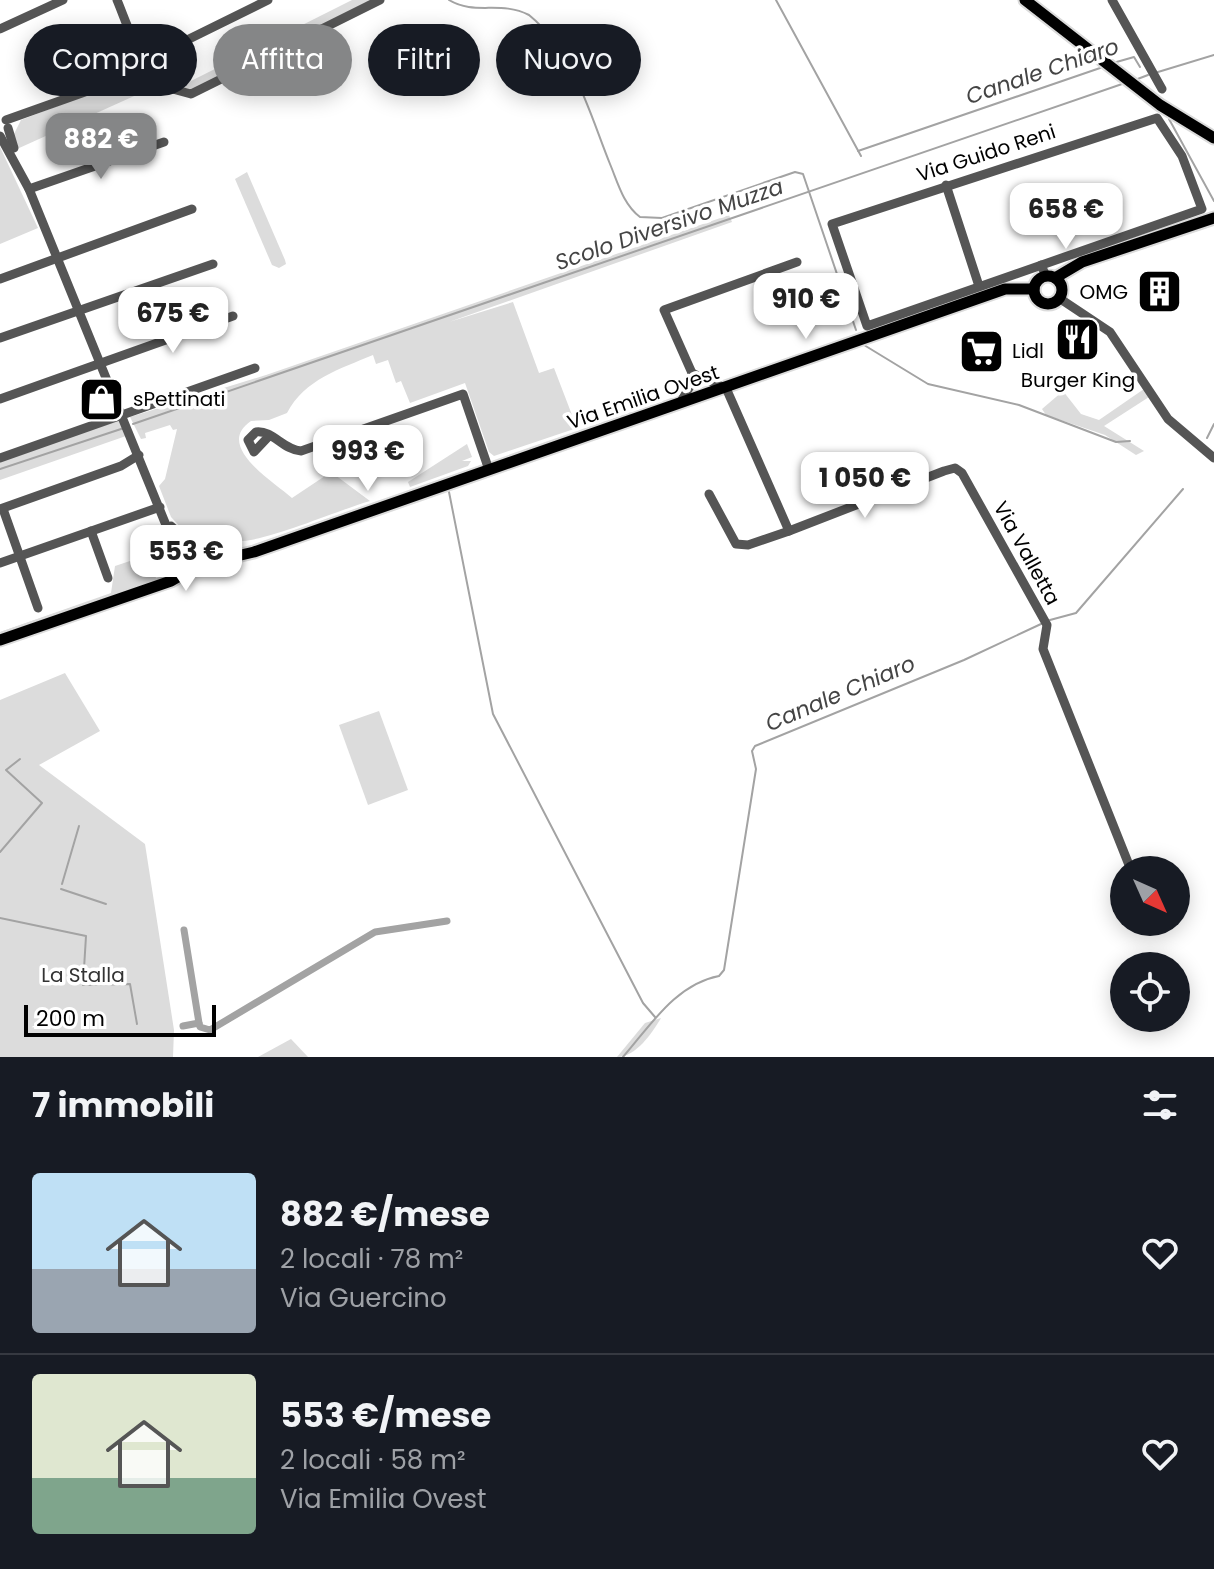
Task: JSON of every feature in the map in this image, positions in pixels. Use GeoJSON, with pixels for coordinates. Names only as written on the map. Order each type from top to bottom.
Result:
{"type":"FeatureCollection","features":[{"type":"Feature","properties":{"kind":"main road"},"geometry":{"type":"LineString","coordinates":[[1025,0],[1162,107],[1214,138]]}},
{"type":"Feature","properties":{"kind":"main road"},"geometry":{"type":"LineString","coordinates":[[1198,126],[1214,129]]}},
{"type":"Feature","properties":{"kind":"main road"},"geometry":{"type":"LineString","coordinates":[[1089,263],[1069,278],[1052,304],[1043,303],[1036,297],[1034,289],[1038,280],[1047,273],[1089,263],[1214,218]]}},
{"type":"Feature","properties":{"kind":"main road"},"geometry":{"type":"LineString","coordinates":[[1047,273],[1060,294]]}},
{"type":"Feature","properties":{"kind":"main road","name":"Via Emilia Ovest"},"geometry":{"type":"LineString","coordinates":[[211,562],[265,547],[1005,289],[1034,289]]}},
{"type":"Feature","properties":{"kind":"main road"},"geometry":{"type":"LineString","coordinates":[[0,640],[163,583],[189,560],[211,562],[215,553],[211,542],[203,538],[189,542],[189,560]]}},
{"type":"Feature","properties":{"kind":"main road","name":"Via Emilia Ovest"},"geometry":{"type":"LineString","coordinates":[[211,542],[231,550],[265,547]]}},
{"type":"Feature","properties":{"kind":"street"},"geometry":{"type":"LineString","coordinates":[[0,29],[63,0]]}},
{"type":"Feature","properties":{"kind":"street"},"geometry":{"type":"LineString","coordinates":[[117,0],[128,24]]}},
{"type":"Feature","properties":{"kind":"street"},"geometry":{"type":"LineString","coordinates":[[197,36],[268,0]]}},
{"type":"Feature","properties":{"kind":"street"},"geometry":{"type":"LineString","coordinates":[[197,91],[380,0]]}},
{"type":"Feature","properties":{"kind":"street"},"geometry":{"type":"LineString","coordinates":[[1112,0],[1160,85]]}},
{"type":"Feature","properties":{"kind":"street"},"geometry":{"type":"LineString","coordinates":[[74,96],[3,124],[171,537],[189,560]]}},
{"type":"Feature","properties":{"kind":"street","name":"Via Guido Reni"},"geometry":{"type":"LineString","coordinates":[[979,286],[867,326],[832,224],[1152,118],[1163,122],[1202,209],[1047,273]]}},
{"type":"Feature","properties":{"kind":"street"},"geometry":{"type":"LineString","coordinates":[[29,189],[164,142]]}},
{"type":"Feature","properties":{"kind":"street"},"geometry":{"type":"LineString","coordinates":[[946,185],[979,286],[1047,273]]}},
{"type":"Feature","properties":{"kind":"street"},"geometry":{"type":"LineString","coordinates":[[0,279],[192,209]]}},
{"type":"Feature","properties":{"kind":"street"},"geometry":{"type":"LineString","coordinates":[[700,397],[664,310],[797,262]]}},
{"type":"Feature","properties":{"kind":"street"},"geometry":{"type":"LineString","coordinates":[[0,338],[213,264]]}},
{"type":"Feature","properties":{"kind":"street"},"geometry":{"type":"LineString","coordinates":[[1060,294],[1110,332],[1168,419],[1212,453]]}},
{"type":"Feature","properties":{"kind":"street"},"geometry":{"type":"LineString","coordinates":[[0,399],[233,316]]}},
{"type":"Feature","properties":{"kind":"street"},"geometry":{"type":"LineString","coordinates":[[0,458],[255,368]]}},
{"type":"Feature","properties":{"kind":"street"},"geometry":{"type":"LineString","coordinates":[[694,378],[725,388],[789,531]]}},
{"type":"Feature","properties":{"kind":"street"},"geometry":{"type":"LineString","coordinates":[[680,403],[694,378]]}},
{"type":"Feature","properties":{"kind":"street"},"geometry":{"type":"LineString","coordinates":[[270,435],[289,449],[301,451],[460,395],[486,471]]}},
{"type":"Feature","properties":{"kind":"street"},"geometry":{"type":"LineString","coordinates":[[38,608],[2,509],[142,464]]}},
{"type":"Feature","properties":{"kind":"street"},"geometry":{"type":"LineString","coordinates":[[126,467],[142,464]]}},
{"type":"Feature","properties":{"kind":"street","name":"Via Valletta"},"geometry":{"type":"LineString","coordinates":[[709,494],[736,544],[748,545],[955,468],[965,477],[1046,623],[1043,649],[1125,856]]}},
{"type":"Feature","properties":{"kind":"street"},"geometry":{"type":"LineString","coordinates":[[0,563],[91,531],[162,512]]}},
{"type":"Feature","properties":{"kind":"street"},"geometry":{"type":"LineString","coordinates":[[162,512],[174,531],[189,542]]}},
{"type":"Feature","properties":{"kind":"street"},"geometry":{"type":"LineString","coordinates":[[91,531],[108,578]]}},
{"type":"Feature","properties":{"kind":"green space"},"geometry":{"type":"Polygon","coordinates":[[[352,0],[375,0],[327,24],[304,24],[352,0]]]}},
{"type":"Feature","properties":{"kind":"green space"},"geometry":{"type":"Polygon","coordinates":[[[213,70],[213,81],[197,89],[197,78],[213,70]]]}},
{"type":"Feature","properties":{"kind":"green space"},"geometry":{"type":"Polygon","coordinates":[[[84,96],[134,96],[17,149],[13,136],[21,120],[84,96]]]}},
{"type":"Feature","properties":{"kind":"green space"},"geometry":{"type":"Polygon","coordinates":[[[0,147],[38,228],[0,244],[0,147]]]}},
{"type":"Feature","properties":{"kind":"green space"},"geometry":{"type":"Polygon","coordinates":[[[247,172],[285,260],[286,264],[279,268],[272,265],[235,179],[247,172]]]}},
{"type":"Feature","properties":{"kind":"green space"},"geometry":{"type":"Polygon","coordinates":[[[729,215],[732,222],[449,322],[513,302],[539,373],[554,368],[577,428],[494,456],[489,452],[465,383],[410,403],[401,381],[396,383],[388,360],[376,364],[373,355],[313,383],[287,413],[269,420],[251,421],[241,431],[239,441],[250,462],[292,498],[331,472],[370,501],[288,530],[243,541],[227,540],[202,531],[184,531],[171,517],[159,486],[165,479],[177,429],[173,430],[170,425],[145,433],[146,438],[141,439],[130,417],[266,375],[729,215]]]}},
{"type":"Feature","properties":{"kind":"green space"},"geometry":{"type":"Polygon","coordinates":[[[1144,389],[1149,397],[1104,426],[1144,451],[1136,455],[1105,435],[1046,415],[1042,409],[1063,391],[1081,414],[1099,420],[1144,389]]]}},
{"type":"Feature","properties":{"kind":"green space"},"geometry":{"type":"Polygon","coordinates":[[[120,420],[126,436],[0,480],[0,459],[120,420]]]}},
{"type":"Feature","properties":{"kind":"green space"},"geometry":{"type":"Polygon","coordinates":[[[467,444],[472,457],[462,461],[471,461],[468,466],[410,487],[408,482],[467,444]]]}},
{"type":"Feature","properties":{"kind":"green space"},"geometry":{"type":"Polygon","coordinates":[[[148,555],[157,581],[0,636],[0,632],[111,593],[115,566],[148,555]]]}},
{"type":"Feature","properties":{"kind":"green space","name":"La Stalla"},"geometry":{"type":"Polygon","coordinates":[[[65,673],[100,731],[39,765],[145,844],[174,1030],[173,1057],[0,1057],[0,700],[65,673]]]}},
{"type":"Feature","properties":{"kind":"green space"},"geometry":{"type":"Polygon","coordinates":[[[379,711],[408,790],[368,805],[339,725],[379,711]]]}},
{"type":"Feature","properties":{"kind":"green space"},"geometry":{"type":"Polygon","coordinates":[[[661,1018],[637,1049],[617,1057],[645,1023],[661,1018]]]}},
{"type":"Feature","properties":{"kind":"green space"},"geometry":{"type":"Polygon","coordinates":[[[291,1039],[308,1057],[258,1057],[291,1039]]]}},
{"type":"Feature","properties":{"kind":"waterway"},"geometry":{"type":"LineString","coordinates":[[449,0],[468,7],[518,11],[529,15],[545,30],[569,65],[622,193],[640,217],[662,218],[795,172],[803,174],[856,330]]}},
{"type":"Feature","properties":{"kind":"waterway","name":"Canale Chiaro"},"geometry":{"type":"LineString","coordinates":[[776,0],[861,156]]}},
{"type":"Feature","properties":{"kind":"waterway","name":"Scolo Diversivo Muzza"},"geometry":{"type":"LineString","coordinates":[[1158,72],[1214,55]]}},
{"type":"Feature","properties":{"kind":"waterway","name":"Canale Chiaro"},"geometry":{"type":"LineString","coordinates":[[1113,63],[1134,57],[1140,67]]}},
{"type":"Feature","properties":{"kind":"waterway","name":"Canale Chiaro"},"geometry":{"type":"LineString","coordinates":[[858,151],[1103,67]]}},
{"type":"Feature","properties":{"kind":"waterway","name":"Scolo Diversivo Muzza"},"geometry":{"type":"LineString","coordinates":[[1135,80],[1148,75]]}},
{"type":"Feature","properties":{"kind":"waterway","name":"Scolo Diversivo Muzza"},"geometry":{"type":"LineString","coordinates":[[133,424],[1125,83]]}},
{"type":"Feature","properties":{"kind":"waterway","name":"Canale Chiaro"},"geometry":{"type":"LineString","coordinates":[[1169,119],[1214,201]]}},
{"type":"Feature","properties":{"kind":"waterway"},"geometry":{"type":"LineString","coordinates":[[864,345],[928,384],[1019,405],[1116,442],[1130,441]]}},
{"type":"Feature","properties":{"kind":"waterway","name":"Canale Chiaro"},"geometry":{"type":"LineString","coordinates":[[1207,438],[1214,424]]}},
{"type":"Feature","properties":{"kind":"waterway","name":"Scolo Diversivo Muzza"},"geometry":{"type":"LineString","coordinates":[[0,469],[124,428]]}},
{"type":"Feature","properties":{"kind":"waterway","name":"Canale Chiaro"},"geometry":{"type":"LineString","coordinates":[[1050,620],[1076,613],[1183,489]]}},
{"type":"Feature","properties":{"kind":"waterway"},"geometry":{"type":"LineString","coordinates":[[449,492],[493,714],[643,1003],[655,1017]]}},
{"type":"Feature","properties":{"kind":"waterway","name":"Canale Chiaro"},"geometry":{"type":"LineString","coordinates":[[623,1057],[677,997],[719,976],[724,970],[756,769],[752,751],[755,746],[964,660],[1041,624]]}},
{"type":"Feature","properties":{"kind":"waterway"},"geometry":{"type":"LineString","coordinates":[[0,852],[42,803],[6,770],[20,759]]}},
{"type":"Feature","properties":{"kind":"waterway"},"geometry":{"type":"LineString","coordinates":[[62,884],[79,826]]}},
{"type":"Feature","properties":{"kind":"waterway"},"geometry":{"type":"LineString","coordinates":[[61,889],[106,904]]}},
{"type":"Feature","properties":{"kind":"waterway"},"geometry":{"type":"LineString","coordinates":[[0,918],[86,936],[83,985],[130,984],[137,1024]]}},
{"type":"Feature","properties":{"kind":"waterway"},"geometry":{"type":"LineString","coordinates":[[183,1026],[199,1023],[200,1027],[210,1030],[375,932],[447,921]]}},
{"type":"Feature","properties":{"kind":"waterway"},"geometry":{"type":"LineString","coordinates":[[184,930],[199,1023]]}},
{"type":"Feature","properties":{"kind":"place","name":"OMG"},"geometry":{"type":"Point","coordinates":[1159,292]}},
{"type":"Feature","properties":{"kind":"place","name":"Burger King"},"geometry":{"type":"Point","coordinates":[1078,340]}},
{"type":"Feature","properties":{"kind":"place","name":"Lidl"},"geometry":{"type":"Point","coordinates":[981,351]}},
{"type":"Feature","properties":{"kind":"place","name":"sPettinati"},"geometry":{"type":"Point","coordinates":[102,399]}}]}
